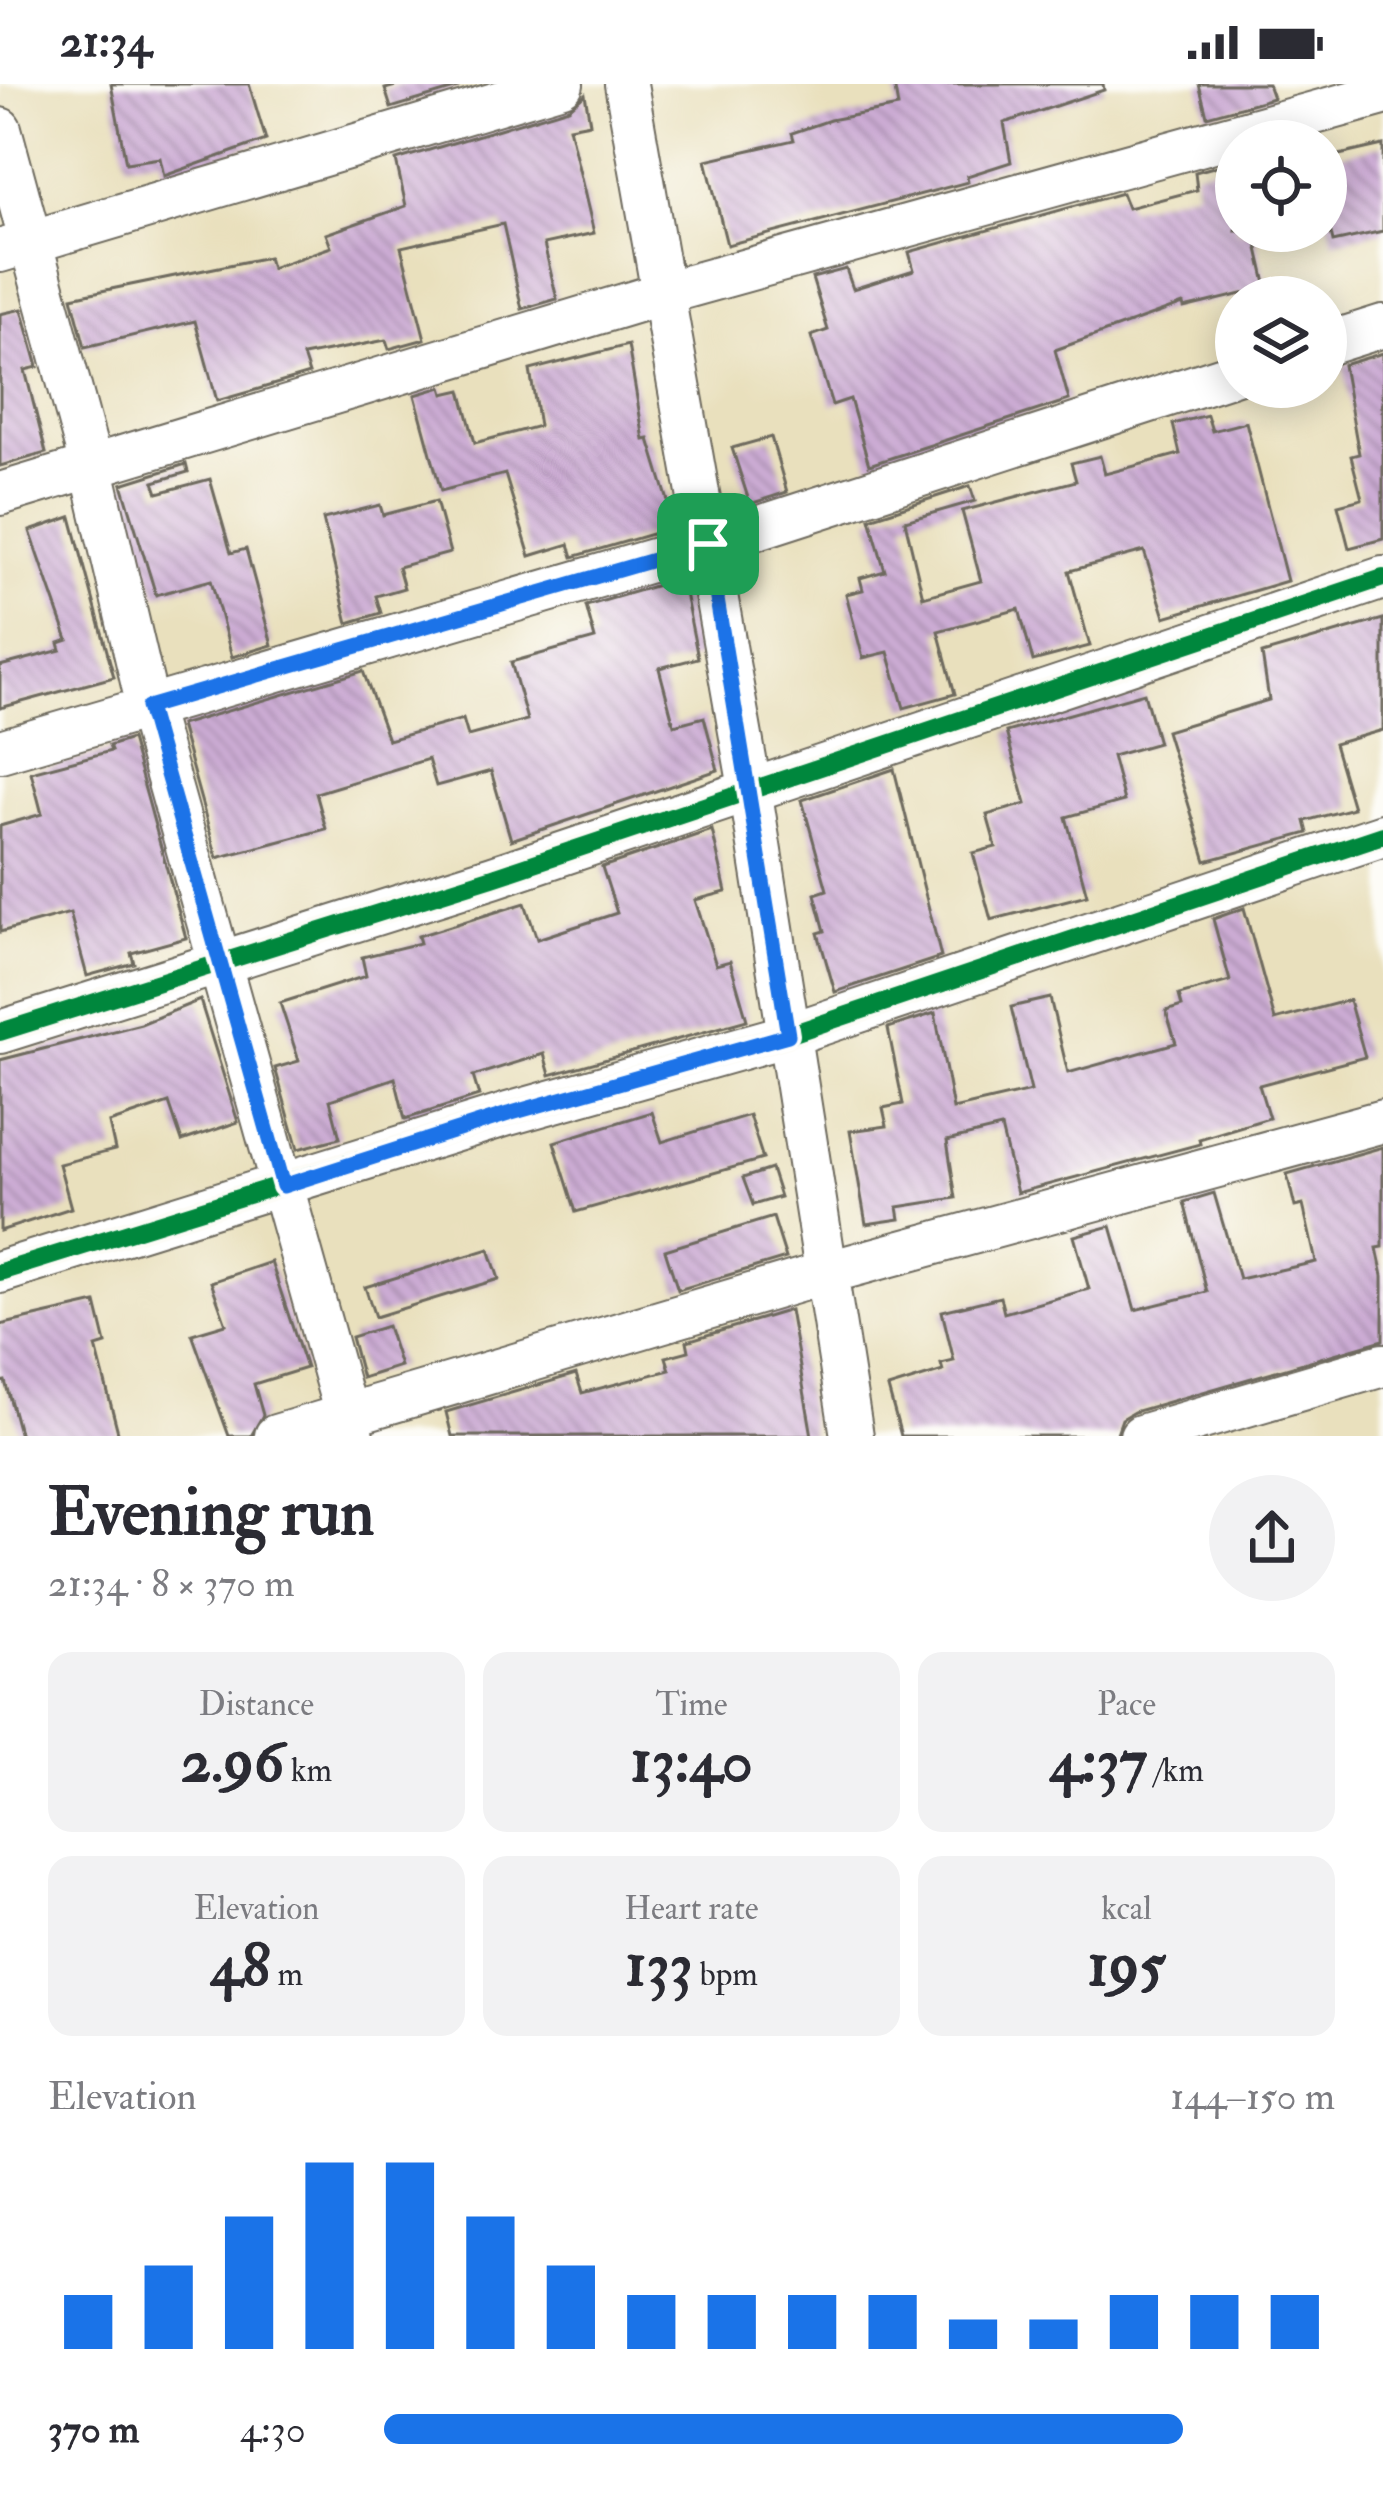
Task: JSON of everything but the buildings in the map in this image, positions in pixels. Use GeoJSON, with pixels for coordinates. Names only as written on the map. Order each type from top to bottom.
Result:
{"type":"FeatureCollection","features":[{"type":"Feature","properties":{"kind":"street"},"geometry":{"type":"LineString","coordinates":[[14,247],[562,84]]}},
{"type":"Feature","properties":{"kind":"street"},"geometry":{"type":"LineString","coordinates":[[626,84],[750,788],[852,1436]]}},
{"type":"Feature","properties":{"kind":"street"},"geometry":{"type":"LineString","coordinates":[[0,494],[664,293],[1383,94]]}},
{"type":"Feature","properties":{"kind":"street"},"geometry":{"type":"LineString","coordinates":[[0,129],[14,247],[91,465],[148,707],[349,1425]]}},
{"type":"Feature","properties":{"kind":"street"},"geometry":{"type":"LineString","coordinates":[[1347,337],[1383,326]]}},
{"type":"Feature","properties":{"kind":"street"},"geometry":{"type":"LineString","coordinates":[[0,751],[708,544],[1215,380]]}},
{"type":"Feature","properties":{"kind":"street"},"geometry":{"type":"LineString","coordinates":[[0,1032],[1383,578]]}},
{"type":"Feature","properties":{"kind":"street"},"geometry":{"type":"LineString","coordinates":[[0,1272],[508,1114],[788,1035],[1383,836]]}},
{"type":"Feature","properties":{"kind":"street"},"geometry":{"type":"LineString","coordinates":[[276,1436],[349,1425],[825,1273],[1383,1121]]}},
{"type":"Feature","properties":{"kind":"street"},"geometry":{"type":"LineString","coordinates":[[1141,1436],[1383,1365]]}},
{"type":"Feature","properties":{"kind":"cycle path"},"geometry":{"type":"LineString","coordinates":[[0,1032],[493,877],[1383,578]]}},
{"type":"Feature","properties":{"kind":"cycle path"},"geometry":{"type":"LineString","coordinates":[[0,1272],[508,1114],[788,1035],[1383,835]]}},
{"type":"Feature","properties":{"kind":"route"},"geometry":{"type":"LineString","coordinates":[[708,544],[788,1035],[508,1114],[283,1186],[184,821],[148,707],[708,544]]}}]}
